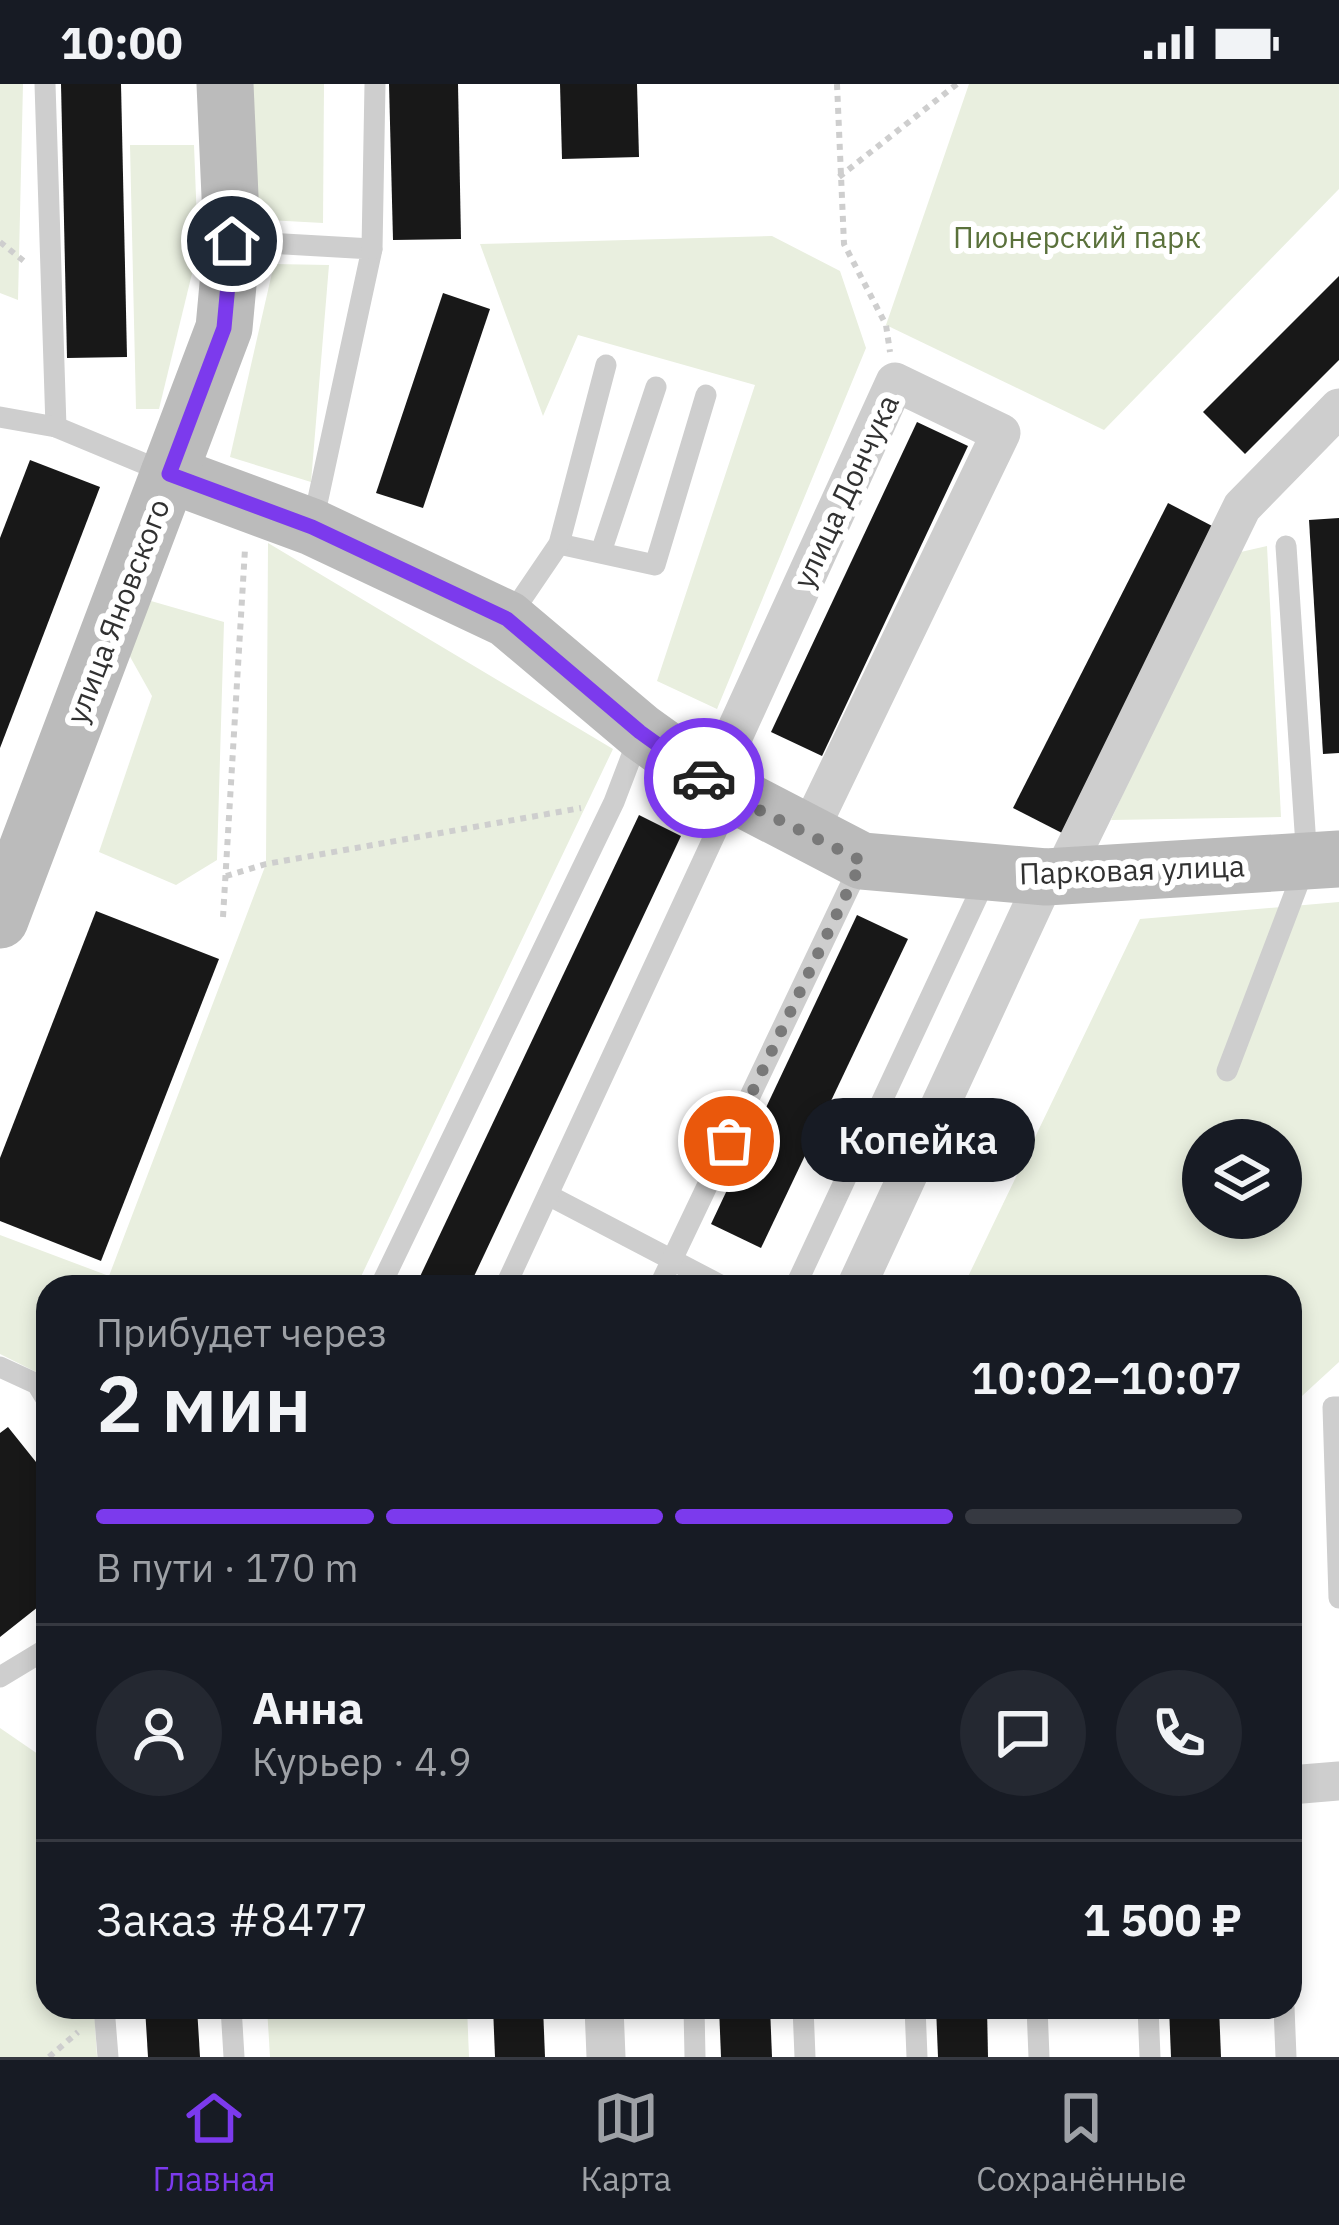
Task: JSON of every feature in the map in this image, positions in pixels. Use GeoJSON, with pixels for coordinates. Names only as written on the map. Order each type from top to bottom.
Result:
{"type":"FeatureCollection","features":[{"type":"Feature","properties":{"kind":"street","name":"улица Яновского"},"geometry":{"type":"LineString","coordinates":[[0,920],[224,328],[232,241],[225,84]]}},
{"type":"Feature","properties":{"kind":"street","name":"улица Дончука"},"geometry":{"type":"LineString","coordinates":[[722,790],[895,382],[1000,433],[808,833]]}},
{"type":"Feature","properties":{"kind":"street"},"geometry":{"type":"LineString","coordinates":[[862,1275],[1054,876],[1242,506],[1339,408]]}},
{"type":"Feature","properties":{"kind":"street","name":"Парковая улица"},"geometry":{"type":"LineString","coordinates":[[169,474],[312,527],[507,619],[640,732],[722,790],[862,861],[1054,876],[1323,860]]}},
{"type":"Feature","properties":{"kind":"street"},"geometry":{"type":"LineString","coordinates":[[1302,1784],[1339,1781]]}},
{"type":"Feature","properties":{"kind":"street"},"geometry":{"type":"LineString","coordinates":[[604,2019],[606,2057]]}},
{"type":"Feature","properties":{"kind":"lane"},"geometry":{"type":"LineString","coordinates":[[45,84],[56,427]]}},
{"type":"Feature","properties":{"kind":"lane"},"geometry":{"type":"LineString","coordinates":[[312,527],[372,249],[375,84]]}},
{"type":"Feature","properties":{"kind":"lane"},"geometry":{"type":"LineString","coordinates":[[232,241],[372,249]]}},
{"type":"Feature","properties":{"kind":"lane"},"geometry":{"type":"LineString","coordinates":[[507,619],[559,544],[606,365]]}},
{"type":"Feature","properties":{"kind":"lane"},"geometry":{"type":"LineString","coordinates":[[602,552],[656,387]]}},
{"type":"Feature","properties":{"kind":"lane"},"geometry":{"type":"LineString","coordinates":[[559,544],[656,565],[706,395]]}},
{"type":"Feature","properties":{"kind":"lane"},"geometry":{"type":"LineString","coordinates":[[0,417],[56,427],[169,474]]}},
{"type":"Feature","properties":{"kind":"lane"},"geometry":{"type":"LineString","coordinates":[[1227,1071],[1323,860],[1286,546]]}},
{"type":"Feature","properties":{"kind":"lane"},"geometry":{"type":"LineString","coordinates":[[386,1275],[614,802],[640,732]]}},
{"type":"Feature","properties":{"kind":"lane","name":"улица Дончука"},"geometry":{"type":"LineString","coordinates":[[511,1275],[722,790]]}},
{"type":"Feature","properties":{"kind":"lane"},"geometry":{"type":"LineString","coordinates":[[665,1275],[862,861]]}},
{"type":"Feature","properties":{"kind":"lane"},"geometry":{"type":"LineString","coordinates":[[801,1275],[989,872]]}},
{"type":"Feature","properties":{"kind":"lane"},"geometry":{"type":"LineString","coordinates":[[548,1195],[700,1275]]}},
{"type":"Feature","properties":{"kind":"lane"},"geometry":{"type":"LineString","coordinates":[[0,1367],[36,1384]]}},
{"type":"Feature","properties":{"kind":"lane"},"geometry":{"type":"LineString","coordinates":[[1339,1407],[1333,1407],[1339,1598]]}},
{"type":"Feature","properties":{"kind":"lane"},"geometry":{"type":"LineString","coordinates":[[0,1677],[36,1655]]}},
{"type":"Feature","properties":{"kind":"lane"},"geometry":{"type":"LineString","coordinates":[[105,2019],[108,2057]]}},
{"type":"Feature","properties":{"kind":"lane"},"geometry":{"type":"LineString","coordinates":[[232,2019],[234,2057]]}},
{"type":"Feature","properties":{"kind":"lane"},"geometry":{"type":"LineString","coordinates":[[694,2019],[695,2057]]}},
{"type":"Feature","properties":{"kind":"lane"},"geometry":{"type":"LineString","coordinates":[[803,2019],[805,2057]]}},
{"type":"Feature","properties":{"kind":"lane"},"geometry":{"type":"LineString","coordinates":[[915,2019],[917,2057]]}},
{"type":"Feature","properties":{"kind":"lane"},"geometry":{"type":"LineString","coordinates":[[1037,2019],[1039,2057]]}},
{"type":"Feature","properties":{"kind":"lane"},"geometry":{"type":"LineString","coordinates":[[1148,2019],[1150,2057]]}},
{"type":"Feature","properties":{"kind":"lane"},"geometry":{"type":"LineString","coordinates":[[1284,2019],[1286,2057]]}},
{"type":"Feature","properties":{"kind":"path"},"geometry":{"type":"LineString","coordinates":[[837,84],[844,244],[886,326],[895,382]]}},
{"type":"Feature","properties":{"kind":"path"},"geometry":{"type":"LineString","coordinates":[[839,177],[957,84]]}},
{"type":"Feature","properties":{"kind":"path"},"geometry":{"type":"LineString","coordinates":[[223,917],[248,503]]}},
{"type":"Feature","properties":{"kind":"path"},"geometry":{"type":"LineString","coordinates":[[226,876],[266,864],[614,802]]}},
{"type":"Feature","properties":{"kind":"green space"},"geometry":{"type":"Polygon","coordinates":[[[0,84],[23,84],[18,300],[0,293],[0,84]]]}},
{"type":"Feature","properties":{"kind":"green space"},"geometry":{"type":"Polygon","coordinates":[[[249,84],[324,84],[323,223],[250,219],[249,84]]]}},
{"type":"Feature","properties":{"kind":"green space","name":"Пионерский парк"},"geometry":{"type":"Polygon","coordinates":[[[969,84],[1339,84],[1339,189],[1104,430],[886,325],[969,84]]]}},
{"type":"Feature","properties":{"kind":"green space"},"geometry":{"type":"Polygon","coordinates":[[[130,145],[194,145],[198,249],[159,409],[136,409],[130,145]]]}},
{"type":"Feature","properties":{"kind":"green space"},"geometry":{"type":"Polygon","coordinates":[[[772,236],[840,271],[866,348],[717,709],[657,681],[755,385],[578,335],[543,416],[480,244],[772,236]]]}},
{"type":"Feature","properties":{"kind":"green space"},"geometry":{"type":"Polygon","coordinates":[[[274,264],[329,265],[311,482],[230,457],[274,264]]]}},
{"type":"Feature","properties":{"kind":"green space"},"geometry":{"type":"Polygon","coordinates":[[[268,543],[613,749],[362,1275],[109,1275],[266,864],[268,543]]]}},
{"type":"Feature","properties":{"kind":"green space"},"geometry":{"type":"Polygon","coordinates":[[[1267,546],[1281,817],[1111,820],[1232,554],[1267,546]]]}},
{"type":"Feature","properties":{"kind":"green space"},"geometry":{"type":"Polygon","coordinates":[[[151,601],[224,622],[217,860],[176,885],[99,852],[152,696],[128,653],[151,601]]]}},
{"type":"Feature","properties":{"kind":"green space"},"geometry":{"type":"Polygon","coordinates":[[[1339,902],[1339,1362],[1302,1396],[1302,1275],[969,1275],[1140,919],[1339,902]]]}},
{"type":"Feature","properties":{"kind":"green space"},"geometry":{"type":"Polygon","coordinates":[[[0,1235],[106,1275],[36,1275],[36,1372],[0,1354],[0,1235]]]}},
{"type":"Feature","properties":{"kind":"green space"},"geometry":{"type":"Polygon","coordinates":[[[0,1728],[36,1753],[36,2019],[95,2019],[97,2057],[0,2057],[0,1728]]]}},
{"type":"Feature","properties":{"kind":"green space"},"geometry":{"type":"Polygon","coordinates":[[[268,2019],[467,2019],[469,2057],[270,2057],[268,2019]]]}},
{"type":"Feature","properties":{"kind":"building"},"geometry":{"type":"Polygon","coordinates":[[[61,84],[121,84],[127,357],[67,358],[61,84]]]}},
{"type":"Feature","properties":{"kind":"building"},"geometry":{"type":"Polygon","coordinates":[[[389,84],[458,84],[461,239],[393,240],[389,84]]]}},
{"type":"Feature","properties":{"kind":"building"},"geometry":{"type":"Polygon","coordinates":[[[560,84],[637,84],[639,157],[562,159],[560,84]]]}},
{"type":"Feature","properties":{"kind":"building"},"geometry":{"type":"Polygon","coordinates":[[[1339,276],[1339,360],[1245,454],[1203,412],[1339,276]]]}},
{"type":"Feature","properties":{"kind":"building"},"geometry":{"type":"Polygon","coordinates":[[[443,293],[490,309],[423,508],[376,493],[443,293]]]}},
{"type":"Feature","properties":{"kind":"building"},"geometry":{"type":"Polygon","coordinates":[[[917,422],[968,446],[822,756],[771,732],[917,422]]]}},
{"type":"Feature","properties":{"kind":"building"},"geometry":{"type":"Polygon","coordinates":[[[30,460],[100,487],[0,748],[0,538],[30,460]]]}},
{"type":"Feature","properties":{"kind":"building"},"geometry":{"type":"Polygon","coordinates":[[[1168,503],[1216,528],[1062,833],[1013,808],[1168,503]]]}},
{"type":"Feature","properties":{"kind":"building"},"geometry":{"type":"Polygon","coordinates":[[[1339,518],[1339,753],[1323,754],[1309,520],[1339,518]]]}},
{"type":"Feature","properties":{"kind":"building"},"geometry":{"type":"Polygon","coordinates":[[[639,815],[681,836],[475,1275],[421,1275],[639,815]]]}},
{"type":"Feature","properties":{"kind":"building"},"geometry":{"type":"Polygon","coordinates":[[[96,911],[219,959],[101,1261],[0,1221],[0,1158],[96,911]]]}},
{"type":"Feature","properties":{"kind":"building"},"geometry":{"type":"Polygon","coordinates":[[[857,915],[908,939],[761,1248],[711,1224],[857,915]]]}},
{"type":"Feature","properties":{"kind":"building"},"geometry":{"type":"Polygon","coordinates":[[[8,1427],[36,1462],[36,1608],[0,1637],[0,1433],[8,1427]]]}},
{"type":"Feature","properties":{"kind":"building"},"geometry":{"type":"Polygon","coordinates":[[[146,2019],[198,2019],[200,2057],[148,2057],[146,2019]]]}},
{"type":"Feature","properties":{"kind":"building"},"geometry":{"type":"Polygon","coordinates":[[[493,2019],[543,2019],[545,2057],[495,2057],[493,2019]]]}},
{"type":"Feature","properties":{"kind":"building"},"geometry":{"type":"Polygon","coordinates":[[[719,2019],[770,2019],[772,2057],[721,2057],[719,2019]]]}},
{"type":"Feature","properties":{"kind":"building"},"geometry":{"type":"Polygon","coordinates":[[[936,2019],[987,2019],[988,2057],[938,2057],[936,2019]]]}},
{"type":"Feature","properties":{"kind":"building"},"geometry":{"type":"Polygon","coordinates":[[[1169,2019],[1219,2019],[1221,2057],[1171,2057],[1169,2019]]]}},
{"type":"Feature","properties":{"kind":"way so far"},"geometry":{"type":"LineString","coordinates":[[704,778],[862,861],[729,1141]]}},
{"type":"Feature","properties":{"kind":"place","name":"Копейка"},"geometry":{"type":"Point","coordinates":[729,1141]}},
{"type":"Feature","properties":{"kind":"route"},"geometry":{"type":"LineString","coordinates":[[232,241],[224,328],[169,474],[312,527],[507,619],[640,732],[704,778]]}}]}
